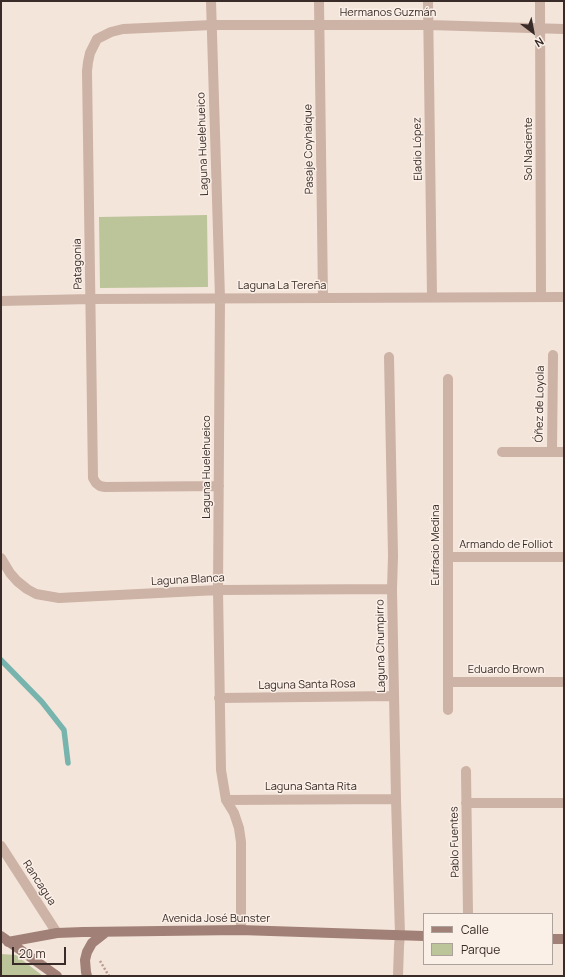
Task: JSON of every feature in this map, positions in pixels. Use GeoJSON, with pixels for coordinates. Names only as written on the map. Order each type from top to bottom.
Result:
{"type":"FeatureCollection","features":[{"type":"Feature","properties":{"kind":"main road","name":"Avenida José Bunster"},"geometry":{"type":"LineString","coordinates":[[3,940],[57,933],[240,930],[423,936]]}},
{"type":"Feature","properties":{"kind":"main road"},"geometry":{"type":"LineString","coordinates":[[87,976],[85,960],[88,952],[92,943],[106,932]]}},
{"type":"Feature","properties":{"kind":"main road"},"geometry":{"type":"LineString","coordinates":[[553,939],[564,939]]}},
{"type":"Feature","properties":{"kind":"main road"},"geometry":{"type":"LineString","coordinates":[[3,940],[57,976]]}},
{"type":"Feature","properties":{"kind":"street","name":"Laguna Huelehueico"},"geometry":{"type":"LineString","coordinates":[[211,1],[220,298],[218,590],[221,770],[226,800],[234,813],[239,828],[241,842],[240,930]]}},
{"type":"Feature","properties":{"kind":"street","name":"Pasaje Coyhaique"},"geometry":{"type":"LineString","coordinates":[[319,1],[323,298]]}},
{"type":"Feature","properties":{"kind":"street","name":"Eladio López"},"geometry":{"type":"LineString","coordinates":[[428,1],[432,297]]}},
{"type":"Feature","properties":{"kind":"street","name":"Sol Naciente"},"geometry":{"type":"LineString","coordinates":[[540,1],[541,297]]}},
{"type":"Feature","properties":{"kind":"street","name":"Hermanos Guzmán"},"geometry":{"type":"LineString","coordinates":[[212,25],[429,25],[564,29]]}},
{"type":"Feature","properties":{"kind":"street","name":"Patagonia"},"geometry":{"type":"LineString","coordinates":[[212,25],[123,29],[104,35],[97,39],[88,62],[92,473],[96,483],[105,487],[219,486]]}},
{"type":"Feature","properties":{"kind":"street","name":"Laguna La Tereña"},"geometry":{"type":"LineString","coordinates":[[1,301],[220,298],[564,297]]}},
{"type":"Feature","properties":{"kind":"street","name":"Óñez de Loyola"},"geometry":{"type":"LineString","coordinates":[[552,452],[553,355]]}},
{"type":"Feature","properties":{"kind":"street","name":"Laguna Chumpirro"},"geometry":{"type":"LineString","coordinates":[[389,357],[394,696],[400,934],[398,946],[398,976]]}},
{"type":"Feature","properties":{"kind":"street","name":"Eufracio Medina"},"geometry":{"type":"LineString","coordinates":[[448,379],[448,710]]}},
{"type":"Feature","properties":{"kind":"street"},"geometry":{"type":"LineString","coordinates":[[502,452],[564,452]]}},
{"type":"Feature","properties":{"kind":"street","name":"Armando de Folliot"},"geometry":{"type":"LineString","coordinates":[[448,557],[564,557]]}},
{"type":"Feature","properties":{"kind":"street","name":"Laguna Blanca"},"geometry":{"type":"LineString","coordinates":[[1,558],[10,573],[22,585],[36,594],[60,598],[218,590],[392,589]]}},
{"type":"Feature","properties":{"kind":"street","name":"Eduardo Brown"},"geometry":{"type":"LineString","coordinates":[[448,682],[564,682]]}},
{"type":"Feature","properties":{"kind":"street","name":"Laguna Santa Rosa"},"geometry":{"type":"LineString","coordinates":[[219,698],[394,696]]}},
{"type":"Feature","properties":{"kind":"street","name":"Pablo Fuentes"},"geometry":{"type":"LineString","coordinates":[[466,771],[468,913]]}},
{"type":"Feature","properties":{"kind":"street","name":"Laguna Santa Rita"},"geometry":{"type":"LineString","coordinates":[[226,800],[396,799]]}},
{"type":"Feature","properties":{"kind":"street"},"geometry":{"type":"LineString","coordinates":[[466,803],[564,804]]}},
{"type":"Feature","properties":{"kind":"street","name":"Rancagua"},"geometry":{"type":"LineString","coordinates":[[1,846],[57,933]]}},
{"type":"Feature","properties":{"kind":"green space"},"geometry":{"type":"Polygon","coordinates":[[[207,215],[208,287],[100,288],[99,217],[207,215]]]}},
{"type":"Feature","properties":{"kind":"green space"},"geometry":{"type":"Polygon","coordinates":[[[1,954],[16,955],[43,976],[1,976],[1,954]]]}},
{"type":"Feature","properties":{"kind":"waterway"},"geometry":{"type":"LineString","coordinates":[[1,660],[42,702],[64,730],[68,763]]}}]}
